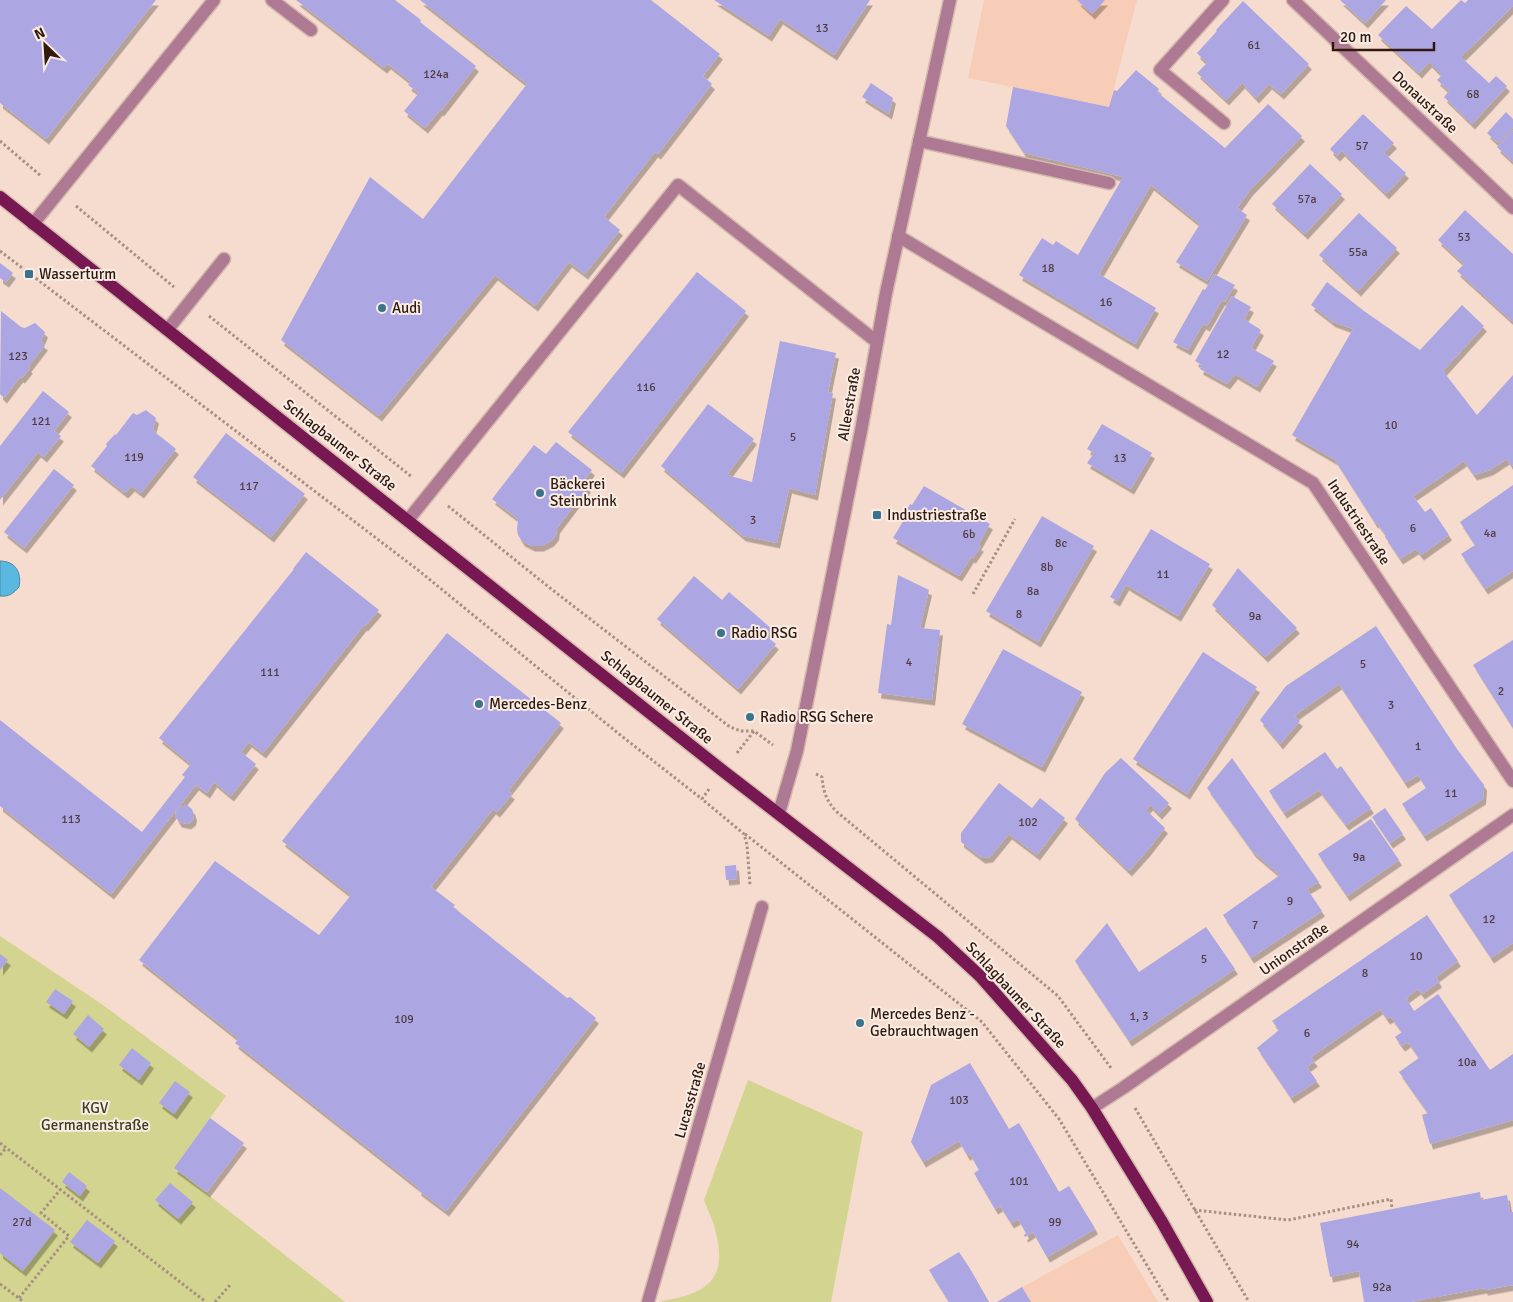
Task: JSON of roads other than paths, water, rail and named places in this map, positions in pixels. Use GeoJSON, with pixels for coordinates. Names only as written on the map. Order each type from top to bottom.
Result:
{"type":"FeatureCollection","features":[{"type":"Feature","properties":{"kind":"main road","name":"Schlagbaumer Straße"},"geometry":{"type":"LineString","coordinates":[[0,197],[723,771],[938,937],[973,969],[1072,1080],[1092,1108],[1162,1222],[1207,1302]]}},
{"type":"Feature","properties":{"kind":"street"},"geometry":{"type":"LineString","coordinates":[[32,224],[214,0]]}},
{"type":"Feature","properties":{"kind":"street"},"geometry":{"type":"LineString","coordinates":[[272,0],[311,30]]}},
{"type":"Feature","properties":{"kind":"street","name":"Alleestraße"},"geometry":{"type":"LineString","coordinates":[[779,813],[797,751],[898,236],[950,0]]}},
{"type":"Feature","properties":{"kind":"street"},"geometry":{"type":"LineString","coordinates":[[1223,0],[1160,70],[1224,123]]}},
{"type":"Feature","properties":{"kind":"street","name":"Donaustraße"},"geometry":{"type":"LineString","coordinates":[[1293,0],[1513,208]]}},
{"type":"Feature","properties":{"kind":"street"},"geometry":{"type":"LineString","coordinates":[[919,141],[1109,183]]}},
{"type":"Feature","properties":{"kind":"street"},"geometry":{"type":"LineString","coordinates":[[408,520],[678,185],[877,342]]}},
{"type":"Feature","properties":{"kind":"street","name":"Industriestraße"},"geometry":{"type":"LineString","coordinates":[[898,236],[1313,483],[1513,781]]}},
{"type":"Feature","properties":{"kind":"street"},"geometry":{"type":"LineString","coordinates":[[168,330],[224,259]]}},
{"type":"Feature","properties":{"kind":"street","name":"Unionstraße"},"geometry":{"type":"LineString","coordinates":[[1092,1108],[1513,815]]}},
{"type":"Feature","properties":{"kind":"street","name":"Lucasstraße"},"geometry":{"type":"LineString","coordinates":[[648,1302],[762,907]]}},
{"type":"Feature","properties":{"kind":"water"},"geometry":{"type":"Polygon","coordinates":[[[0,561],[10,563],[16,568],[20,582],[19,587],[13,593],[6,596],[0,596],[0,561]]]}},
{"type":"Feature","properties":{"kind":"place","name":"Wasserturm"},"geometry":{"type":"Point","coordinates":[29,274]}},
{"type":"Feature","properties":{"kind":"place","name":"Audi"},"geometry":{"type":"Point","coordinates":[382,308]}},
{"type":"Feature","properties":{"kind":"place","name":"Bäckerei Steinbrink"},"geometry":{"type":"Point","coordinates":[540,493]}},
{"type":"Feature","properties":{"kind":"place","name":"Industriestraße"},"geometry":{"type":"Point","coordinates":[877,515]}},
{"type":"Feature","properties":{"kind":"place","name":"Radio RSG"},"geometry":{"type":"Point","coordinates":[721,633]}},
{"type":"Feature","properties":{"kind":"place","name":"Mercedes-Benz"},"geometry":{"type":"Point","coordinates":[479,704]}},
{"type":"Feature","properties":{"kind":"place","name":"Radio RSG Schere"},"geometry":{"type":"Point","coordinates":[750,717]}},
{"type":"Feature","properties":{"kind":"place","name":"Mercedes Benz - Gebrauchtwagen"},"geometry":{"type":"Point","coordinates":[860,1023]}},
{"type":"Feature","properties":{"kind":"park label","name":"KGV Germanenstraße"},"geometry":{"type":"Point","coordinates":[95,1116]}}]}
